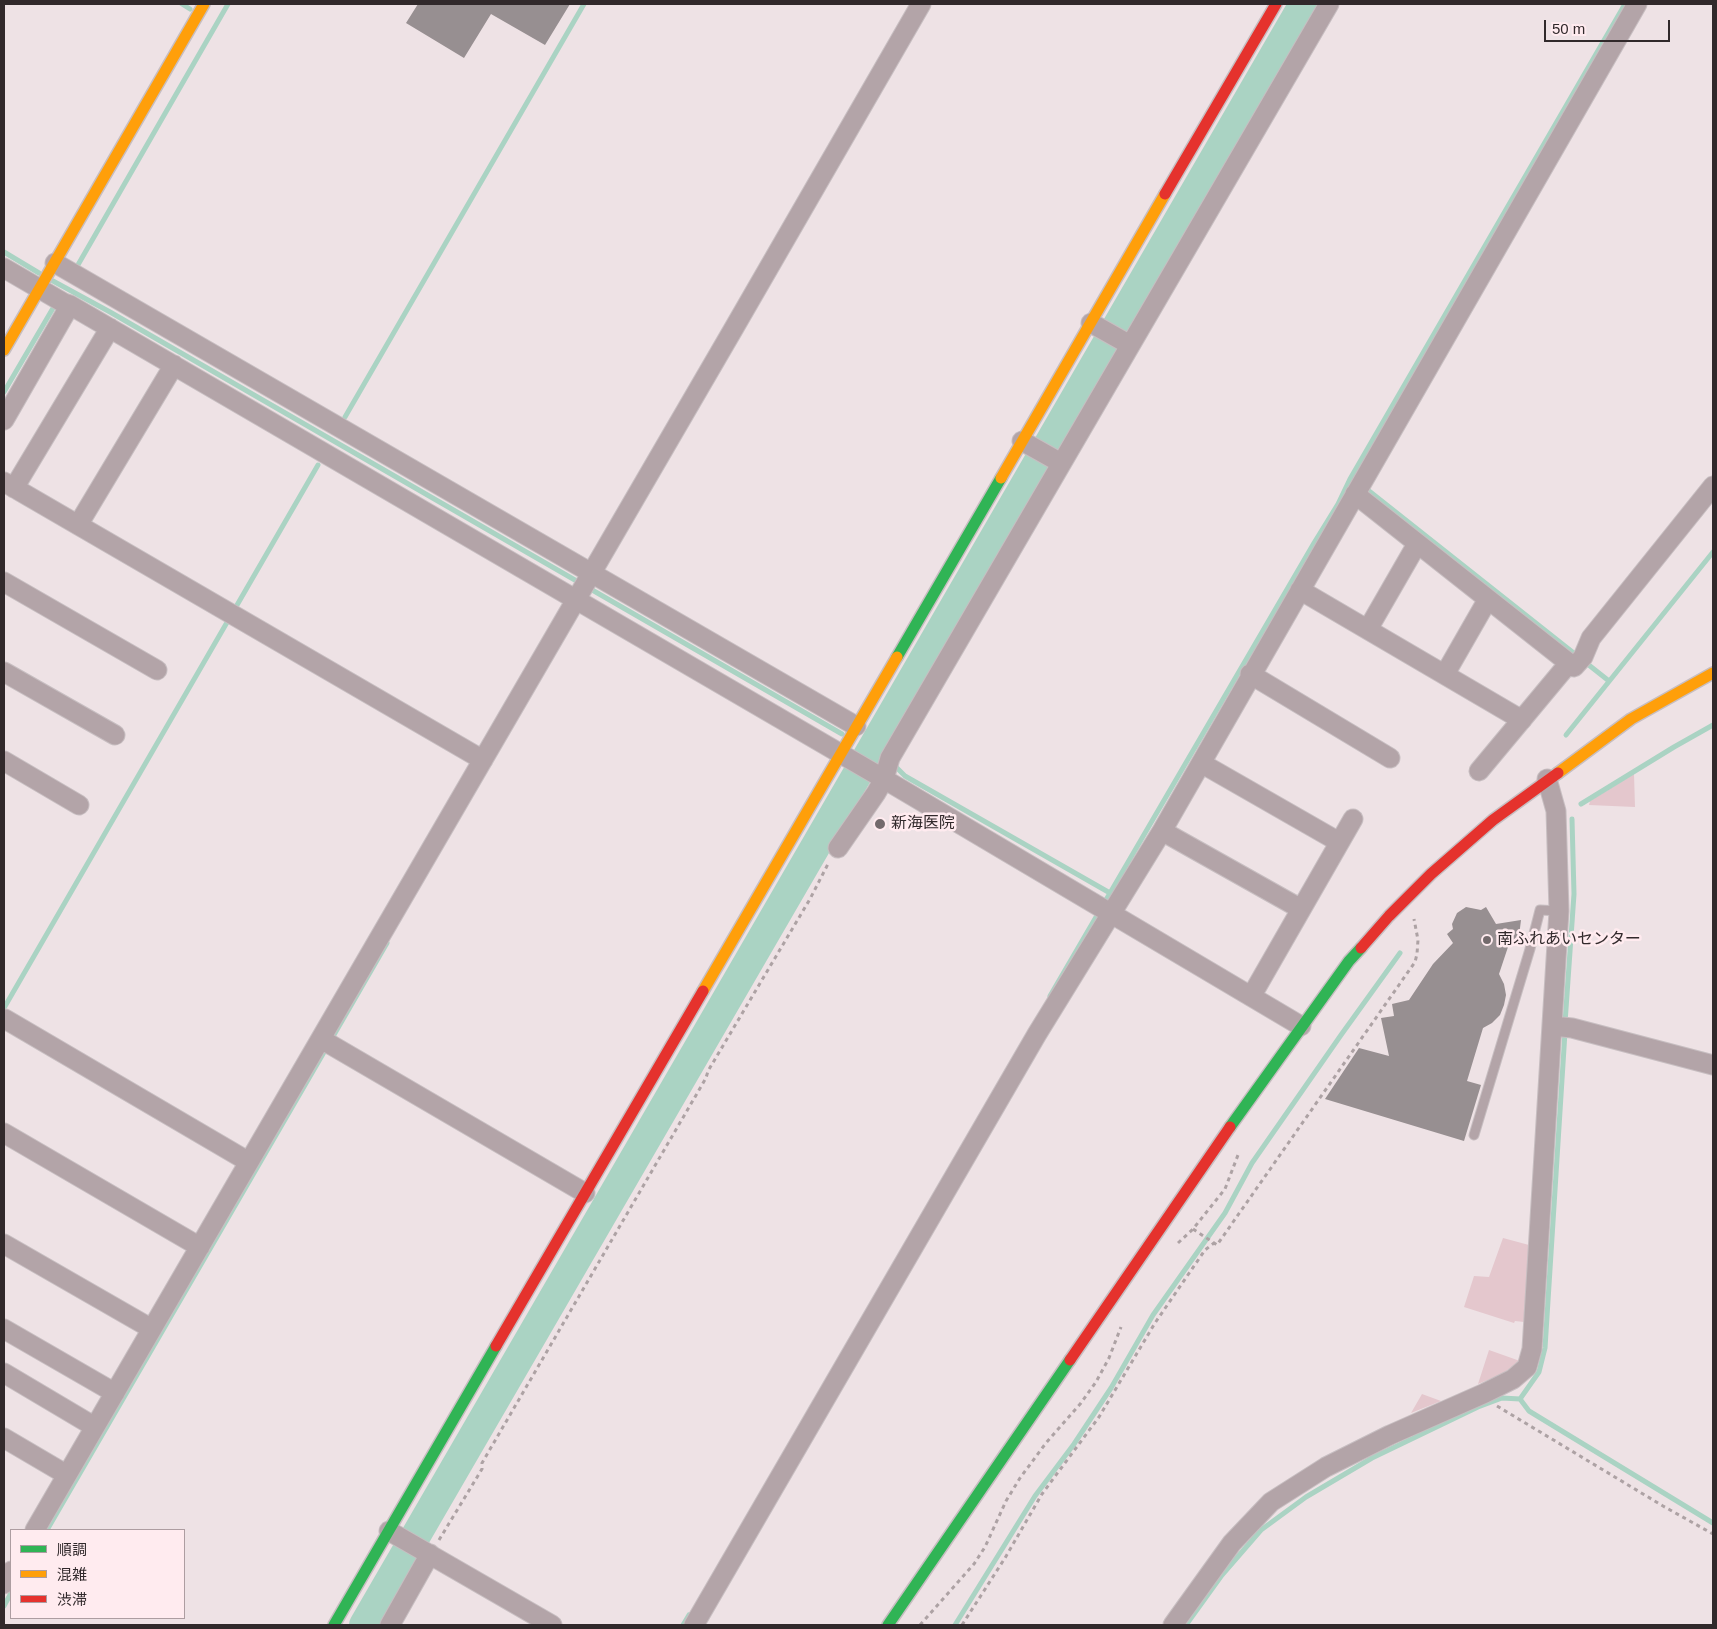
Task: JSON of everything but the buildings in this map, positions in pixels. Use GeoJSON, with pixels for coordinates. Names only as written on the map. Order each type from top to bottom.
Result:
{"type":"FeatureCollection","features":[{"type":"Feature","properties":{"kind":"street"},"geometry":{"type":"LineString","coordinates":[[36,1529],[249,1162],[326,1042],[483,760],[589,583],[921,4]]}},
{"type":"Feature","properties":{"kind":"street"},"geometry":{"type":"LineString","coordinates":[[390,1625],[410,1543],[585,1193],[846,757],[856,726],[1097,327],[1276,4]]}},
{"type":"Feature","properties":{"kind":"street"},"geometry":{"type":"LineString","coordinates":[[838,848],[1058,461],[1328,4]]}},
{"type":"Feature","properties":{"kind":"street"},"geometry":{"type":"LineString","coordinates":[[694,1625],[1032,1042],[1104,908],[1162,831],[1250,674],[1637,4]]}},
{"type":"Feature","properties":{"kind":"street"},"geometry":{"type":"LineString","coordinates":[[4,420],[54,295],[62,270],[201,5]]}},
{"type":"Feature","properties":{"kind":"street"},"geometry":{"type":"LineString","coordinates":[[4,268],[174,365],[856,726]]}},
{"type":"Feature","properties":{"kind":"street"},"geometry":{"type":"LineString","coordinates":[[62,270],[589,583],[846,757],[1301,1026]]}},
{"type":"Feature","properties":{"kind":"street"},"geometry":{"type":"LineString","coordinates":[[4,350],[54,295]]}},
{"type":"Feature","properties":{"kind":"street"},"geometry":{"type":"LineString","coordinates":[[1097,327],[1128,344]]}},
{"type":"Feature","properties":{"kind":"street"},"geometry":{"type":"LineString","coordinates":[[110,328],[9,485],[483,760]]}},
{"type":"Feature","properties":{"kind":"street"},"geometry":{"type":"LineString","coordinates":[[78,525],[174,365]]}},
{"type":"Feature","properties":{"kind":"street"},"geometry":{"type":"LineString","coordinates":[[1028,444],[1058,461]]}},
{"type":"Feature","properties":{"kind":"street"},"geometry":{"type":"LineString","coordinates":[[1479,771],[1522,720],[1577,661],[1591,638],[1713,486]]}},
{"type":"Feature","properties":{"kind":"street"},"geometry":{"type":"LineString","coordinates":[[1358,488],[1417,544],[1488,599],[1577,661]]}},
{"type":"Feature","properties":{"kind":"street"},"geometry":{"type":"LineString","coordinates":[[1368,629],[1417,544]]}},
{"type":"Feature","properties":{"kind":"street"},"geometry":{"type":"LineString","coordinates":[[4,582],[157,670]]}},
{"type":"Feature","properties":{"kind":"street"},"geometry":{"type":"LineString","coordinates":[[1300,590],[1522,720]]}},
{"type":"Feature","properties":{"kind":"street"},"geometry":{"type":"LineString","coordinates":[[1445,674],[1488,599]]}},
{"type":"Feature","properties":{"kind":"street"},"geometry":{"type":"LineString","coordinates":[[4,672],[115,735]]}},
{"type":"Feature","properties":{"kind":"street"},"geometry":{"type":"LineString","coordinates":[[888,1625],[1301,1026],[1350,961],[1389,916],[1431,874],[1493,820],[1631,719],[1713,673]]}},
{"type":"Feature","properties":{"kind":"street"},"geometry":{"type":"LineString","coordinates":[[1250,674],[1390,758]]}},
{"type":"Feature","properties":{"kind":"street"},"geometry":{"type":"LineString","coordinates":[[4,761],[79,805]]}},
{"type":"Feature","properties":{"kind":"street"},"geometry":{"type":"LineString","coordinates":[[1200,763],[1339,842]]}},
{"type":"Feature","properties":{"kind":"street"},"geometry":{"type":"LineString","coordinates":[[1173,1625],[1232,1542],[1271,1502],[1326,1467],[1390,1435],[1513,1379],[1526,1367],[1532,1349],[1561,1027],[1556,811],[1547,779]]}},
{"type":"Feature","properties":{"kind":"street"},"geometry":{"type":"LineString","coordinates":[[1252,996],[1353,818]]}},
{"type":"Feature","properties":{"kind":"street"},"geometry":{"type":"LineString","coordinates":[[1162,831],[1301,909]]}},
{"type":"Feature","properties":{"kind":"street"},"geometry":{"type":"LineString","coordinates":[[5,1019],[249,1162]]}},
{"type":"Feature","properties":{"kind":"street"},"geometry":{"type":"LineString","coordinates":[[1561,1027],[1713,1065]]}},
{"type":"Feature","properties":{"kind":"street"},"geometry":{"type":"LineString","coordinates":[[326,1042],[585,1193]]}},
{"type":"Feature","properties":{"kind":"street"},"geometry":{"type":"LineString","coordinates":[[4,1132],[200,1246]]}},
{"type":"Feature","properties":{"kind":"street"},"geometry":{"type":"LineString","coordinates":[[4,1244],[152,1329]]}},
{"type":"Feature","properties":{"kind":"street"},"geometry":{"type":"LineString","coordinates":[[4,1328],[115,1393]]}},
{"type":"Feature","properties":{"kind":"street"},"geometry":{"type":"LineString","coordinates":[[4,1373],[95,1427]]}},
{"type":"Feature","properties":{"kind":"street"},"geometry":{"type":"LineString","coordinates":[[4,1438],[67,1475]]}},
{"type":"Feature","properties":{"kind":"street"},"geometry":{"type":"LineString","coordinates":[[334,1625],[410,1543]]}},
{"type":"Feature","properties":{"kind":"street"},"geometry":{"type":"LineString","coordinates":[[410,1543],[552,1625]]}},
{"type":"Feature","properties":{"kind":"lane"},"geometry":{"type":"LineString","coordinates":[[1474,1135],[1540,910],[1559,911]]}},
{"type":"Feature","properties":{"kind":"path"},"geometry":{"type":"LineString","coordinates":[[410,1543],[482,1469],[482,1464],[838,848]]}},
{"type":"Feature","properties":{"kind":"path"},"geometry":{"type":"LineString","coordinates":[[1193,1229],[1217,1245],[1415,962],[1418,940],[1413,911]]}},
{"type":"Feature","properties":{"kind":"path"},"geometry":{"type":"LineString","coordinates":[[1176,1246],[1193,1229],[1225,1188],[1239,1153]]}},
{"type":"Feature","properties":{"kind":"path"},"geometry":{"type":"LineString","coordinates":[[962,1625],[1005,1558],[1042,1494],[1099,1417],[1155,1323],[1212,1242]]}},
{"type":"Feature","properties":{"kind":"path"},"geometry":{"type":"LineString","coordinates":[[920,1625],[974,1564],[985,1547],[1006,1501],[1020,1478],[1096,1382],[1109,1358],[1124,1320]]}},
{"type":"Feature","properties":{"kind":"path"},"geometry":{"type":"LineString","coordinates":[[1497,1406],[1662,1506],[1713,1534]]}},
{"type":"Feature","properties":{"kind":"shaded area"},"geometry":{"type":"Polygon","coordinates":[[[1634,774],[1635,807],[1589,805],[1590,801],[1634,774]]]}},
{"type":"Feature","properties":{"kind":"shaded area"},"geometry":{"type":"Polygon","coordinates":[[[1503,1238],[1529,1245],[1524,1322],[1515,1321],[1514,1323],[1464,1307],[1474,1276],[1489,1277],[1503,1238]]]}},
{"type":"Feature","properties":{"kind":"shaded area"},"geometry":{"type":"Polygon","coordinates":[[[1489,1350],[1520,1361],[1502,1374],[1478,1384],[1489,1350]]]}},
{"type":"Feature","properties":{"kind":"shaded area"},"geometry":{"type":"Polygon","coordinates":[[[1422,1394],[1441,1401],[1411,1413],[1422,1394]]]}},
{"type":"Feature","properties":{"kind":"waterway"},"geometry":{"type":"LineString","coordinates":[[182,4],[190,9]]}},
{"type":"Feature","properties":{"kind":"waterway"},"geometry":{"type":"LineString","coordinates":[[75,270],[228,4]]}},
{"type":"Feature","properties":{"kind":"waterway"},"geometry":{"type":"LineString","coordinates":[[345,417],[584,4]]}},
{"type":"Feature","properties":{"kind":"waterway"},"geometry":{"type":"LineString","coordinates":[[364,1625],[1304,4]]}},
{"type":"Feature","properties":{"kind":"waterway"},"geometry":{"type":"LineString","coordinates":[[1050,996],[1338,504],[1350,479],[1625,4]]}},
{"type":"Feature","properties":{"kind":"waterway"},"geometry":{"type":"LineString","coordinates":[[4,252],[39,273]]}},
{"type":"Feature","properties":{"kind":"waterway"},"geometry":{"type":"LineString","coordinates":[[53,281],[842,734]]}},
{"type":"Feature","properties":{"kind":"waterway"},"geometry":{"type":"LineString","coordinates":[[4,392],[56,303]]}},
{"type":"Feature","properties":{"kind":"waterway"},"geometry":{"type":"LineString","coordinates":[[4,1008],[318,465]]}},
{"type":"Feature","properties":{"kind":"waterway"},"geometry":{"type":"LineString","coordinates":[[1364,487],[1609,681]]}},
{"type":"Feature","properties":{"kind":"waterway"},"geometry":{"type":"LineString","coordinates":[[1566,735],[1713,552]]}},
{"type":"Feature","properties":{"kind":"waterway"},"geometry":{"type":"LineString","coordinates":[[1581,804],[1713,725]]}},
{"type":"Feature","properties":{"kind":"waterway"},"geometry":{"type":"LineString","coordinates":[[865,743],[873,749]]}},
{"type":"Feature","properties":{"kind":"waterway"},"geometry":{"type":"LineString","coordinates":[[870,752],[881,759]]}},
{"type":"Feature","properties":{"kind":"waterway"},"geometry":{"type":"LineString","coordinates":[[896,767],[905,776],[1110,893]]}},
{"type":"Feature","properties":{"kind":"waterway"},"geometry":{"type":"LineString","coordinates":[[1565,1023],[1574,894],[1572,819]]}},
{"type":"Feature","properties":{"kind":"waterway"},"geometry":{"type":"LineString","coordinates":[[331,1040],[387,943]]}},
{"type":"Feature","properties":{"kind":"waterway"},"geometry":{"type":"LineString","coordinates":[[955,1625],[1035,1496],[1074,1444],[1111,1388],[1153,1315],[1225,1213],[1252,1163],[1400,953]]}},
{"type":"Feature","properties":{"kind":"waterway"},"geometry":{"type":"LineString","coordinates":[[1565,1032],[1545,1348],[1539,1372],[1520,1399],[1529,1411],[1713,1523]]}},
{"type":"Feature","properties":{"kind":"waterway"},"geometry":{"type":"LineString","coordinates":[[48,1529],[327,1047]]}},
{"type":"Feature","properties":{"kind":"waterway"},"geometry":{"type":"LineString","coordinates":[[1186,1625],[1222,1575],[1261,1530],[1306,1497],[1372,1458],[1478,1407],[1502,1398],[1520,1399]]}},
{"type":"Feature","properties":{"kind":"waterway"},"geometry":{"type":"LineString","coordinates":[[4,1606],[10,1595]]}},
{"type":"Feature","properties":{"kind":"waterway"},"geometry":{"type":"LineString","coordinates":[[683,1625],[689,1615]]}},
{"type":"Feature","properties":{"kind":"traffic: fast"},"geometry":{"type":"LineString","coordinates":[[897,657],[1001,478]]}},
{"type":"Feature","properties":{"kind":"traffic: fast"},"geometry":{"type":"LineString","coordinates":[[1230,1127],[1349,961],[1361,948]]}},
{"type":"Feature","properties":{"kind":"traffic: fast"},"geometry":{"type":"LineString","coordinates":[[334,1625],[496,1346]]}},
{"type":"Feature","properties":{"kind":"traffic: fast"},"geometry":{"type":"LineString","coordinates":[[888,1625],[1070,1360]]}},
{"type":"Feature","properties":{"kind":"traffic: slow"},"geometry":{"type":"LineString","coordinates":[[4,350],[204,4]]}},
{"type":"Feature","properties":{"kind":"traffic: slow"},"geometry":{"type":"LineString","coordinates":[[1001,478],[1165,194]]}},
{"type":"Feature","properties":{"kind":"traffic: slow"},"geometry":{"type":"LineString","coordinates":[[703,991],[897,657]]}},
{"type":"Feature","properties":{"kind":"traffic: slow"},"geometry":{"type":"LineString","coordinates":[[1558,773],[1631,719],[1713,673]]}},
{"type":"Feature","properties":{"kind":"traffic: jam"},"geometry":{"type":"LineString","coordinates":[[1165,194],[1276,4]]}},
{"type":"Feature","properties":{"kind":"traffic: jam"},"geometry":{"type":"LineString","coordinates":[[1361,948],[1389,916],[1431,874],[1493,820],[1558,773]]}},
{"type":"Feature","properties":{"kind":"traffic: jam"},"geometry":{"type":"LineString","coordinates":[[496,1346],[703,991]]}},
{"type":"Feature","properties":{"kind":"traffic: jam"},"geometry":{"type":"LineString","coordinates":[[1070,1360],[1230,1127]]}},
{"type":"Feature","properties":{"kind":"place","name":"新海医院"},"geometry":{"type":"Point","coordinates":[880,824]}},
{"type":"Feature","properties":{"kind":"place","name":"南ふれあいセンター"},"geometry":{"type":"Point","coordinates":[1487,940]}}]}
